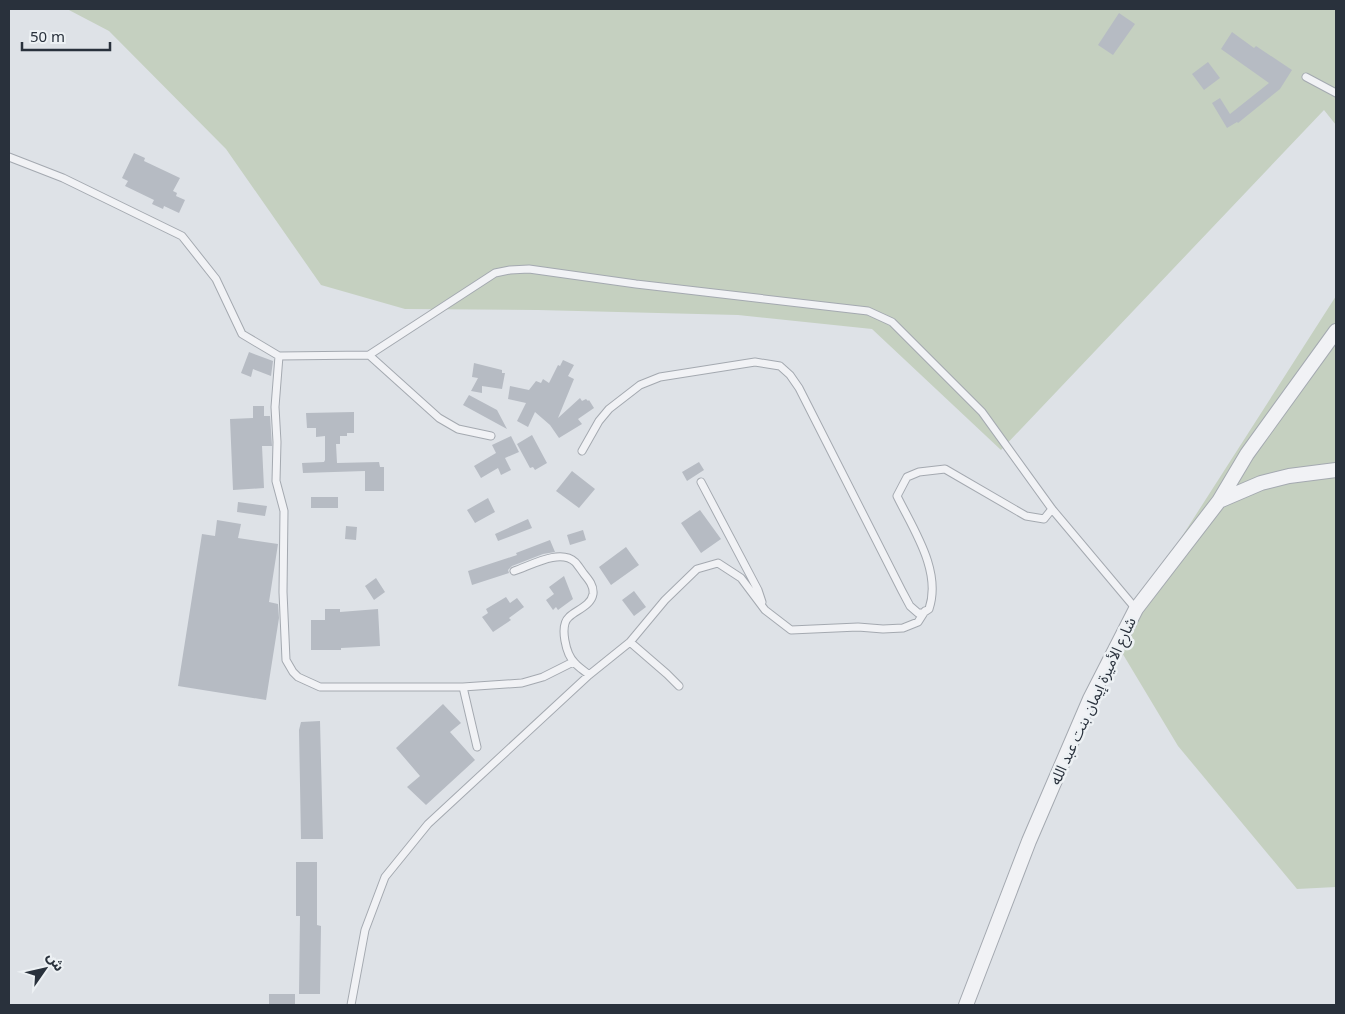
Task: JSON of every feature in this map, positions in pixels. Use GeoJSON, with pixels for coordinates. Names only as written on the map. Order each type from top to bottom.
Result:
{"type":"FeatureCollection","features":[{"type":"Feature","properties":{"kind":"street"},"geometry":{"type":"LineString","coordinates":[[1219,501],[1247,454],[1336,331]]}},
{"type":"Feature","properties":{"kind":"street","name":"شارع الأميرة إيمان بنت عبد الله"},"geometry":{"type":"LineString","coordinates":[[966,1005],[1029,842],[1082,716],[1136,609],[1219,501],[1261,483],[1289,476],[1336,470]]}},
{"type":"Feature","properties":{"kind":"lane"},"geometry":{"type":"LineString","coordinates":[[1306,77],[1336,94]]}},
{"type":"Feature","properties":{"kind":"lane"},"geometry":{"type":"LineString","coordinates":[[9,157],[62,178],[182,236],[216,280],[242,334],[279,356],[369,355],[495,273],[529,268],[636,284],[868,311],[892,322],[982,412],[1052,509],[1136,609]]}},
{"type":"Feature","properties":{"kind":"lane"},"geometry":{"type":"LineString","coordinates":[[369,355],[440,418],[458,429],[491,436]]}},
{"type":"Feature","properties":{"kind":"lane"},"geometry":{"type":"LineString","coordinates":[[279,356],[275,408],[277,442],[276,481],[284,511],[283,592],[286,660],[298,677],[320,687],[463,687],[522,683],[543,677],[573,662]]}},
{"type":"Feature","properties":{"kind":"lane"},"geometry":{"type":"LineString","coordinates":[[582,451],[599,421],[609,409],[640,386],[660,377],[755,362],[780,366],[790,375],[799,388],[910,606],[918,613],[926,611]]}},
{"type":"Feature","properties":{"kind":"lane"},"geometry":{"type":"LineString","coordinates":[[351,1005],[365,930],[385,877],[428,824],[590,675],[630,642],[665,600],[697,569],[718,563],[741,578],[765,610],[792,630],[858,627],[903,628],[918,622],[929,609],[932,595],[928,561],[897,496],[907,477],[919,472],[945,469],[1026,516],[1044,519],[1052,509]]}},
{"type":"Feature","properties":{"kind":"lane"},"geometry":{"type":"LineString","coordinates":[[701,482],[758,590],[765,610]]}},
{"type":"Feature","properties":{"kind":"lane"},"geometry":{"type":"LineString","coordinates":[[514,572],[555,556],[564,557],[574,561],[591,583],[593,592],[591,599],[586,605],[567,618],[565,622],[564,642],[573,662],[590,675]]}},
{"type":"Feature","properties":{"kind":"lane"},"geometry":{"type":"LineString","coordinates":[[630,642],[679,686]]}},
{"type":"Feature","properties":{"kind":"lane"},"geometry":{"type":"LineString","coordinates":[[463,687],[477,747]]}},
{"type":"Feature","properties":{"kind":"green space"},"geometry":{"type":"Polygon","coordinates":[[[67,9],[1336,9],[1336,125],[1324,110],[1001,450],[872,329],[738,315],[405,309],[321,285],[226,149],[109,31],[67,9]]]}},
{"type":"Feature","properties":{"kind":"green space"},"geometry":{"type":"Polygon","coordinates":[[[1336,296],[1336,887],[1297,889],[1178,746],[1115,641],[1336,296]]]}},
{"type":"Feature","properties":{"kind":"building"},"geometry":{"type":"Polygon","coordinates":[[[1119,13],[1135,24],[1113,55],[1098,45],[1119,13]]]}},
{"type":"Feature","properties":{"kind":"building"},"geometry":{"type":"Polygon","coordinates":[[[1232,32],[1254,48],[1256,46],[1292,70],[1280,89],[1238,123],[1227,128],[1212,103],[1220,98],[1230,114],[1269,83],[1221,49],[1232,32]]]}},
{"type":"Feature","properties":{"kind":"building"},"geometry":{"type":"Polygon","coordinates":[[[1208,62],[1220,78],[1204,90],[1192,74],[1208,62]]]}},
{"type":"Feature","properties":{"kind":"building"},"geometry":{"type":"Polygon","coordinates":[[[134,153],[145,158],[144,161],[180,178],[173,191],[177,193],[176,196],[185,200],[179,213],[164,206],[163,209],[152,204],[154,200],[125,186],[128,181],[122,178],[134,153]]]}},
{"type":"Feature","properties":{"kind":"building"},"geometry":{"type":"Polygon","coordinates":[[[249,352],[273,361],[271,376],[253,369],[251,377],[241,373],[249,352]]]}},
{"type":"Feature","properties":{"kind":"building"},"geometry":{"type":"Polygon","coordinates":[[[563,360],[574,365],[568,376],[574,379],[558,418],[580,398],[582,401],[589,400],[594,408],[578,419],[582,424],[559,438],[550,425],[535,412],[528,427],[517,421],[526,403],[508,399],[510,386],[529,390],[536,381],[541,383],[543,379],[549,383],[558,365],[560,366],[563,360]]]}},
{"type":"Feature","properties":{"kind":"building"},"geometry":{"type":"Polygon","coordinates":[[[474,363],[502,370],[502,373],[505,373],[502,389],[482,386],[482,393],[471,391],[478,378],[472,377],[474,363]]]}},
{"type":"Feature","properties":{"kind":"building"},"geometry":{"type":"Polygon","coordinates":[[[469,395],[497,410],[507,429],[463,405],[469,395]]]}},
{"type":"Feature","properties":{"kind":"building"},"geometry":{"type":"Polygon","coordinates":[[[253,406],[264,406],[264,416],[270,416],[272,446],[262,446],[264,488],[233,490],[230,419],[253,418],[253,406]]]}},
{"type":"Feature","properties":{"kind":"building"},"geometry":{"type":"Polygon","coordinates":[[[354,412],[354,433],[340,436],[340,444],[336,444],[337,463],[379,462],[380,467],[384,467],[384,491],[365,491],[365,471],[303,473],[302,463],[324,462],[325,460],[325,436],[316,437],[316,428],[307,428],[306,413],[354,412]]]}},
{"type":"Feature","properties":{"kind":"building"},"geometry":{"type":"Polygon","coordinates":[[[532,435],[547,463],[535,470],[533,467],[530,468],[517,444],[532,435]]]}},
{"type":"Feature","properties":{"kind":"building"},"geometry":{"type":"Polygon","coordinates":[[[511,436],[519,452],[505,458],[511,470],[501,475],[498,468],[481,478],[474,466],[496,453],[492,445],[511,436]]]}},
{"type":"Feature","properties":{"kind":"building"},"geometry":{"type":"Polygon","coordinates":[[[699,462],[704,470],[687,481],[682,472],[699,462]]]}},
{"type":"Feature","properties":{"kind":"building"},"geometry":{"type":"Polygon","coordinates":[[[572,471],[595,489],[579,508],[556,491],[572,471]]]}},
{"type":"Feature","properties":{"kind":"building"},"geometry":{"type":"Polygon","coordinates":[[[311,497],[338,497],[338,508],[311,508],[311,497]]]}},
{"type":"Feature","properties":{"kind":"building"},"geometry":{"type":"Polygon","coordinates":[[[488,498],[495,512],[475,523],[467,510],[488,498]]]}},
{"type":"Feature","properties":{"kind":"building"},"geometry":{"type":"Polygon","coordinates":[[[238,502],[267,506],[265,516],[237,512],[238,502]]]}},
{"type":"Feature","properties":{"kind":"building"},"geometry":{"type":"Polygon","coordinates":[[[700,510],[721,539],[701,553],[681,523],[700,510]]]}},
{"type":"Feature","properties":{"kind":"building"},"geometry":{"type":"Polygon","coordinates":[[[528,519],[532,528],[498,541],[495,534],[528,519]]]}},
{"type":"Feature","properties":{"kind":"building"},"geometry":{"type":"Polygon","coordinates":[[[217,520],[241,524],[238,538],[278,544],[269,602],[278,604],[279,618],[266,700],[178,686],[202,534],[215,536],[217,520]]]}},
{"type":"Feature","properties":{"kind":"building"},"geometry":{"type":"Polygon","coordinates":[[[346,526],[357,527],[356,540],[345,539],[346,526]]]}},
{"type":"Feature","properties":{"kind":"building"},"geometry":{"type":"Polygon","coordinates":[[[583,530],[586,540],[570,545],[567,535],[583,530]]]}},
{"type":"Feature","properties":{"kind":"building"},"geometry":{"type":"Polygon","coordinates":[[[550,540],[555,552],[543,554],[512,566],[508,570],[509,573],[472,585],[468,571],[517,555],[516,553],[550,540]]]}},
{"type":"Feature","properties":{"kind":"building"},"geometry":{"type":"Polygon","coordinates":[[[626,547],[639,565],[611,585],[599,567],[626,547]]]}},
{"type":"Feature","properties":{"kind":"building"},"geometry":{"type":"Polygon","coordinates":[[[564,576],[573,599],[558,610],[556,607],[553,610],[546,600],[554,594],[549,587],[564,576]]]}},
{"type":"Feature","properties":{"kind":"building"},"geometry":{"type":"Polygon","coordinates":[[[376,578],[385,592],[374,600],[365,586],[376,578]]]}},
{"type":"Feature","properties":{"kind":"building"},"geometry":{"type":"Polygon","coordinates":[[[634,591],[646,607],[634,616],[622,600],[634,591]]]}},
{"type":"Feature","properties":{"kind":"building"},"geometry":{"type":"Polygon","coordinates":[[[506,597],[510,603],[517,598],[524,607],[509,618],[511,620],[493,632],[482,617],[488,613],[486,609],[506,597]]]}},
{"type":"Feature","properties":{"kind":"building"},"geometry":{"type":"Polygon","coordinates":[[[325,609],[340,609],[340,612],[378,609],[380,646],[341,648],[341,650],[311,650],[311,620],[325,620],[325,609]]]}},
{"type":"Feature","properties":{"kind":"building"},"geometry":{"type":"Polygon","coordinates":[[[443,704],[461,723],[450,732],[475,760],[426,805],[407,787],[420,776],[396,748],[443,704]]]}},
{"type":"Feature","properties":{"kind":"building"},"geometry":{"type":"Polygon","coordinates":[[[320,721],[323,839],[301,839],[299,730],[301,722],[320,721]]]}},
{"type":"Feature","properties":{"kind":"building"},"geometry":{"type":"Polygon","coordinates":[[[296,862],[317,862],[317,925],[321,926],[320,994],[299,994],[300,916],[296,916],[296,862]]]}},
{"type":"Feature","properties":{"kind":"building"},"geometry":{"type":"Polygon","coordinates":[[[269,994],[295,994],[295,1005],[269,1005],[269,994]]]}}]}
